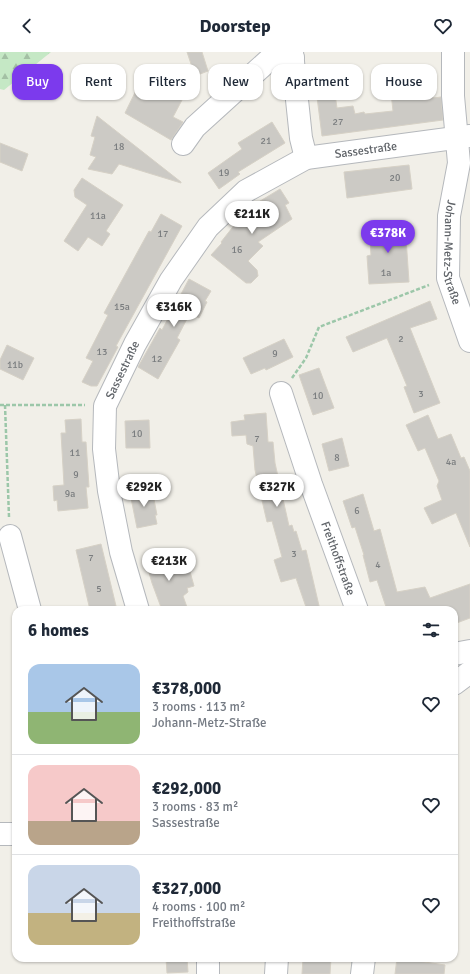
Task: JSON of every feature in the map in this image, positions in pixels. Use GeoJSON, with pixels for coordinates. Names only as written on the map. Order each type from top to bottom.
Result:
{"type":"FeatureCollection","features":[{"type":"Feature","properties":{"kind":"street"},"geometry":{"type":"LineString","coordinates":[[453,52],[453,96],[463,137]]}},
{"type":"Feature","properties":{"kind":"street"},"geometry":{"type":"LineString","coordinates":[[183,144],[195,127],[270,59],[293,55],[301,138],[306,158]]}},
{"type":"Feature","properties":{"kind":"street","name":"Sassestraße"},"geometry":{"type":"LineString","coordinates":[[137,606],[121,552],[109,491],[104,449],[106,406],[135,344],[171,280],[208,227],[246,191],[306,158],[463,137]]}},
{"type":"Feature","properties":{"kind":"street","name":"Johann-Metz-Straße"},"geometry":{"type":"LineString","coordinates":[[463,137],[448,216],[448,278],[470,342]]}},
{"type":"Feature","properties":{"kind":"street","name":"Freithoffstraße"},"geometry":{"type":"LineString","coordinates":[[281,393],[311,484],[356,606]]}},
{"type":"Feature","properties":{"kind":"street"},"geometry":{"type":"LineString","coordinates":[[10,536],[29,606]]}},
{"type":"Feature","properties":{"kind":"street"},"geometry":{"type":"LineString","coordinates":[[458,653],[470,651]]}},
{"type":"Feature","properties":{"kind":"street"},"geometry":{"type":"LineString","coordinates":[[458,681],[470,672]]}},
{"type":"Feature","properties":{"kind":"street"},"geometry":{"type":"LineString","coordinates":[[0,834],[12,834]]}},
{"type":"Feature","properties":{"kind":"street"},"geometry":{"type":"LineString","coordinates":[[208,962],[208,974]]}},
{"type":"Feature","properties":{"kind":"street"},"geometry":{"type":"LineString","coordinates":[[276,974],[277,962]]}},
{"type":"Feature","properties":{"kind":"street"},"geometry":{"type":"LineString","coordinates":[[362,974],[364,962]]}},
{"type":"Feature","properties":{"kind":"path"},"geometry":{"type":"LineString","coordinates":[[281,393],[306,358],[319,327],[448,278]]}},
{"type":"Feature","properties":{"kind":"path"},"geometry":{"type":"LineString","coordinates":[[0,404],[86,406],[91,415],[105,416]]}},
{"type":"Feature","properties":{"kind":"path"},"geometry":{"type":"LineString","coordinates":[[5,405],[10,536]]}},
{"type":"Feature","properties":{"kind":"green space"},"geometry":{"type":"Polygon","coordinates":[[[0,52],[51,52],[36,64],[12,64],[12,84],[4,90],[0,89],[0,52]]]}},
{"type":"Feature","properties":{"kind":"building"},"geometry":{"type":"Polygon","coordinates":[[[187,52],[202,52],[208,71],[200,74],[200,64],[191,64],[187,52]]]}},
{"type":"Feature","properties":{"kind":"building"},"geometry":{"type":"Polygon","coordinates":[[[134,95],[134,100],[182,100],[173,117],[183,122],[171,140],[125,113],[134,95]]]}},
{"type":"Feature","properties":{"kind":"building"},"geometry":{"type":"Polygon","coordinates":[[[441,97],[443,120],[322,136],[317,100],[336,100],[337,108],[353,106],[355,114],[364,112],[365,114],[393,111],[392,100],[437,100],[437,98],[441,97]]]}},
{"type":"Feature","properties":{"kind":"building"},"geometry":{"type":"Polygon","coordinates":[[[97,116],[181,183],[119,164],[112,174],[88,169],[96,157],[90,155],[95,137],[91,136],[97,116]]]}},
{"type":"Feature","properties":{"kind":"building"},"geometry":{"type":"Polygon","coordinates":[[[272,122],[285,143],[238,172],[240,174],[219,189],[208,173],[242,149],[238,143],[272,122]]]}},
{"type":"Feature","properties":{"kind":"building"},"geometry":{"type":"Polygon","coordinates":[[[0,143],[28,154],[22,171],[0,162],[0,143]]]}},
{"type":"Feature","properties":{"kind":"building"},"geometry":{"type":"Polygon","coordinates":[[[409,165],[412,189],[347,198],[344,172],[409,165]]]}},
{"type":"Feature","properties":{"kind":"building"},"geometry":{"type":"Polygon","coordinates":[[[82,178],[123,205],[106,231],[110,234],[102,246],[88,237],[78,251],[64,241],[87,205],[75,197],[74,190],[82,178]]]}},
{"type":"Feature","properties":{"kind":"building"},"geometry":{"type":"Polygon","coordinates":[[[280,189],[289,203],[285,205],[292,219],[258,242],[263,246],[248,261],[257,270],[258,276],[251,283],[246,283],[211,255],[222,243],[221,242],[247,209],[280,189]]]}},
{"type":"Feature","properties":{"kind":"building"},"geometry":{"type":"Polygon","coordinates":[[[161,214],[182,226],[116,346],[118,347],[97,386],[91,386],[82,382],[93,361],[86,358],[108,315],[104,313],[149,231],[151,232],[161,214]]]}},
{"type":"Feature","properties":{"kind":"building"},"geometry":{"type":"Polygon","coordinates":[[[405,223],[409,282],[369,284],[367,256],[371,255],[369,225],[405,223]]]}},
{"type":"Feature","properties":{"kind":"building"},"geometry":{"type":"Polygon","coordinates":[[[189,279],[211,291],[205,301],[207,302],[199,318],[190,313],[177,338],[180,340],[158,379],[138,367],[160,328],[162,330],[189,279]]]}},
{"type":"Feature","properties":{"kind":"building"},"geometry":{"type":"Polygon","coordinates":[[[430,301],[437,319],[410,328],[440,403],[414,413],[404,387],[407,386],[387,338],[353,352],[346,337],[430,301]]]}},
{"type":"Feature","properties":{"kind":"building"},"geometry":{"type":"Polygon","coordinates":[[[284,339],[293,357],[266,370],[265,368],[251,374],[243,358],[284,339]]]}},
{"type":"Feature","properties":{"kind":"building"},"geometry":{"type":"Polygon","coordinates":[[[7,345],[34,358],[23,380],[0,369],[0,360],[7,345]]]}},
{"type":"Feature","properties":{"kind":"building"},"geometry":{"type":"Polygon","coordinates":[[[319,368],[334,408],[313,415],[299,375],[319,368]]]}},
{"type":"Feature","properties":{"kind":"building"},"geometry":{"type":"Polygon","coordinates":[[[266,413],[268,442],[273,442],[275,463],[289,526],[292,525],[294,532],[296,531],[302,551],[306,550],[319,606],[306,606],[296,578],[281,582],[274,560],[282,557],[272,521],[267,522],[255,470],[253,446],[247,444],[246,435],[232,436],[231,422],[245,420],[244,415],[266,413]]]}},
{"type":"Feature","properties":{"kind":"building"},"geometry":{"type":"Polygon","coordinates":[[[428,415],[438,439],[451,434],[461,458],[464,457],[470,471],[470,547],[456,513],[432,524],[424,508],[442,500],[437,486],[439,481],[425,448],[418,451],[406,425],[428,415]]]}},
{"type":"Feature","properties":{"kind":"building"},"geometry":{"type":"Polygon","coordinates":[[[81,419],[82,442],[86,442],[89,487],[86,487],[88,508],[58,511],[57,500],[54,501],[53,486],[64,485],[61,433],[66,433],[65,420],[81,419]]]}},
{"type":"Feature","properties":{"kind":"building"},"geometry":{"type":"Polygon","coordinates":[[[149,420],[150,448],[126,448],[125,421],[149,420]]]}},
{"type":"Feature","properties":{"kind":"building"},"geometry":{"type":"Polygon","coordinates":[[[342,438],[349,466],[329,471],[322,444],[342,438]]]}},
{"type":"Feature","properties":{"kind":"building"},"geometry":{"type":"Polygon","coordinates":[[[152,489],[157,515],[155,515],[157,524],[137,528],[130,493],[152,489]]]}},
{"type":"Feature","properties":{"kind":"building"},"geometry":{"type":"Polygon","coordinates":[[[363,494],[374,531],[380,529],[397,592],[425,587],[430,598],[470,584],[470,618],[458,622],[458,606],[386,606],[377,580],[370,582],[364,555],[355,527],[352,528],[343,501],[363,494]]]}},
{"type":"Feature","properties":{"kind":"building"},"geometry":{"type":"Polygon","coordinates":[[[101,544],[116,606],[89,606],[76,550],[101,544]]]}},
{"type":"Feature","properties":{"kind":"building"},"geometry":{"type":"Polygon","coordinates":[[[168,552],[174,572],[189,568],[194,586],[187,588],[188,592],[183,596],[187,606],[161,606],[145,559],[168,552]]]}},
{"type":"Feature","properties":{"kind":"building"},"geometry":{"type":"Polygon","coordinates":[[[166,962],[187,962],[188,972],[167,973],[166,962]]]}},
{"type":"Feature","properties":{"kind":"building"},"geometry":{"type":"Polygon","coordinates":[[[303,962],[331,962],[330,974],[302,974],[303,962]]]}},
{"type":"Feature","properties":{"kind":"building"},"geometry":{"type":"Polygon","coordinates":[[[396,962],[424,962],[445,965],[444,974],[395,974],[396,962]]]}}]}
